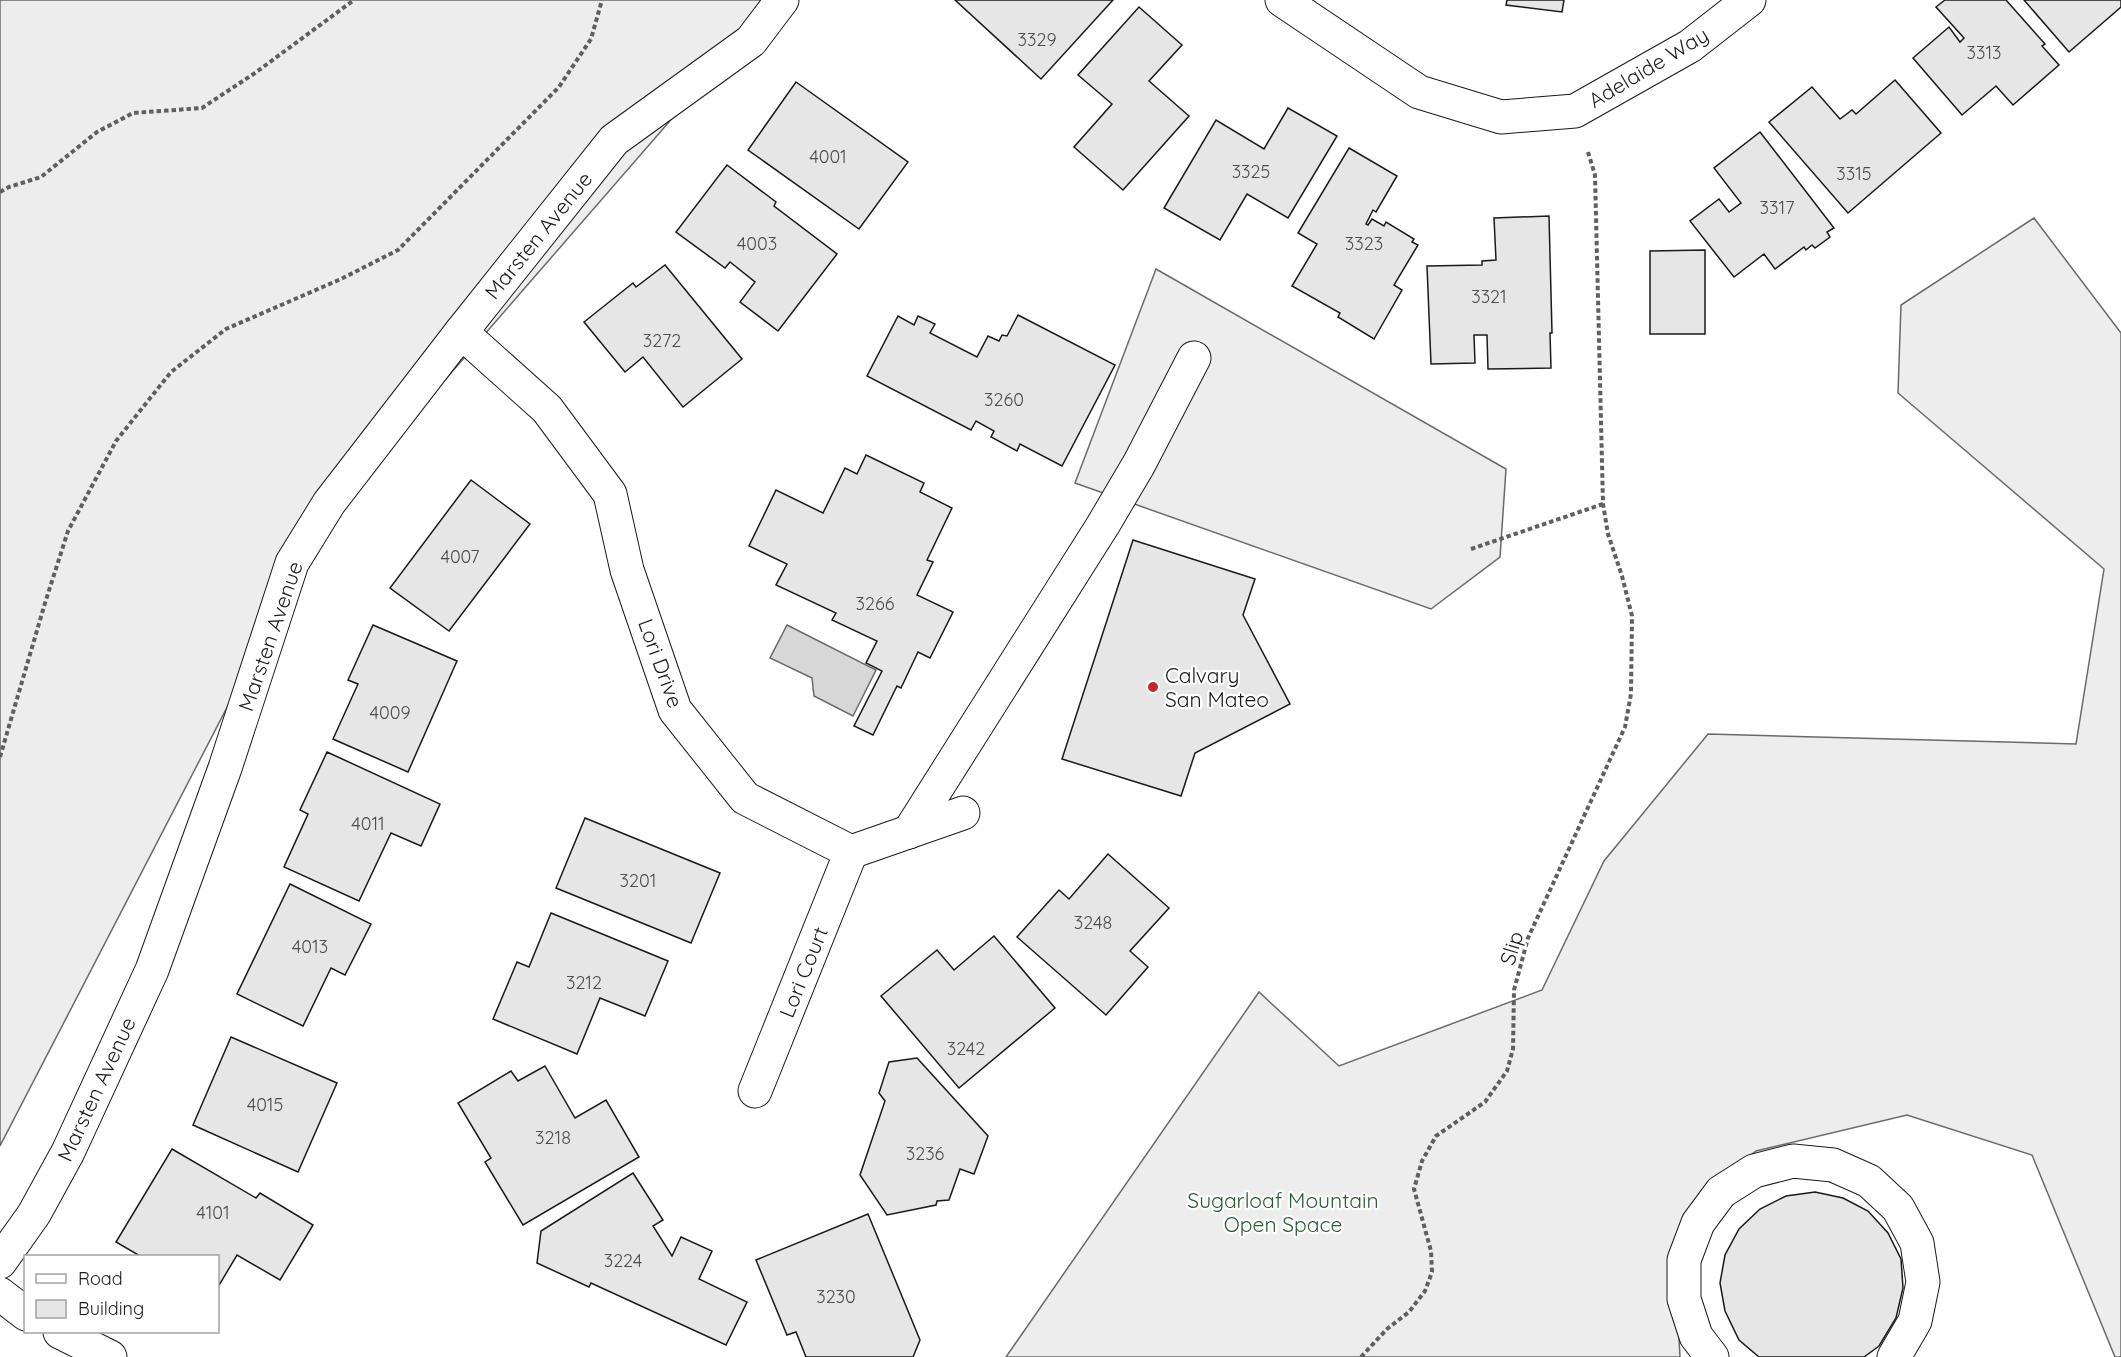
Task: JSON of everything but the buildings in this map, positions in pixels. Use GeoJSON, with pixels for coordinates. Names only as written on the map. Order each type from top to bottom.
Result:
{"type":"FeatureCollection","features":[{"type":"Feature","properties":{"kind":"street"},"geometry":{"type":"LineString","coordinates":[[751,41],[755,0]]}},
{"type":"Feature","properties":{"kind":"street","name":"Marsten Avenue"},"geometry":{"type":"LineString","coordinates":[[0,1262],[34,1214],[68,1152],[152,970],[225,768],[292,563],[329,503],[460,332],[614,140],[751,41],[782,0]]}},
{"type":"Feature","properties":{"kind":"street","name":"Adelaide Way"},"geometry":{"type":"LineString","coordinates":[[1282,0],[1419,92],[1502,117],[1575,111],[1690,46],[1749,0]]}},
{"type":"Feature","properties":{"kind":"street","name":"Lori Drive"},"geometry":{"type":"LineString","coordinates":[[460,332],[547,409],[610,494],[627,570],[675,710],[746,798],[851,852]]}},
{"type":"Feature","properties":{"kind":"street"},"geometry":{"type":"LineString","coordinates":[[909,832],[1103,525],[1139,464],[1194,358]]}},
{"type":"Feature","properties":{"kind":"street"},"geometry":{"type":"LineString","coordinates":[[851,852],[963,813]]}},
{"type":"Feature","properties":{"kind":"street","name":"Lori Court"},"geometry":{"type":"LineString","coordinates":[[755,1091],[851,852]]}},
{"type":"Feature","properties":{"kind":"street"},"geometry":{"type":"LineString","coordinates":[[1712,1357],[1696,1336],[1684,1299],[1684,1260],[1698,1223],[1721,1192],[1754,1171],[1793,1161],[1833,1165],[1869,1181],[1898,1208],[1917,1243],[1923,1282],[1916,1321],[1894,1357]]}},
{"type":"Feature","properties":{"kind":"street"},"geometry":{"type":"LineString","coordinates":[[0,1294],[24,1312]]}},
{"type":"Feature","properties":{"kind":"street"},"geometry":{"type":"LineString","coordinates":[[62,1333],[110,1357]]}},
{"type":"Feature","properties":{"kind":"path"},"geometry":{"type":"LineString","coordinates":[[0,192],[41,177],[97,132],[133,113],[202,108],[255,74],[354,0]]}},
{"type":"Feature","properties":{"kind":"path"},"geometry":{"type":"LineString","coordinates":[[0,757],[41,614],[68,531],[116,441],[171,372],[226,328],[341,279],[398,250],[559,87],[591,39],[602,0]]}},
{"type":"Feature","properties":{"kind":"path","name":"Slip"},"geometry":{"type":"LineString","coordinates":[[1361,1357],[1387,1329],[1409,1312],[1425,1291],[1432,1272],[1431,1251],[1414,1189],[1422,1161],[1436,1136],[1485,1102],[1507,1071],[1513,1049],[1514,990],[1528,938],[1625,727],[1631,694],[1632,616],[1608,534],[1603,504],[1595,175],[1575,111]]}},
{"type":"Feature","properties":{"kind":"path"},"geometry":{"type":"LineString","coordinates":[[1471,549],[1603,504]]}},
{"type":"Feature","properties":{"kind":"shaded area"},"geometry":{"type":"Polygon","coordinates":[[[0,0],[775,0],[325,518],[0,1146],[0,0]]]}},
{"type":"Feature","properties":{"kind":"shaded area"},"geometry":{"type":"Polygon","coordinates":[[[2034,218],[2121,333],[2121,1357],[2115,1357],[2032,1155],[1907,1115],[1756,1151],[1698,1198],[1675,1265],[1680,1357],[1006,1357],[1259,992],[1339,1066],[1542,990],[1604,861],[1708,734],[2076,744],[2104,569],[1898,393],[1901,305],[2034,218]]]}},
{"type":"Feature","properties":{"kind":"shaded area"},"geometry":{"type":"Polygon","coordinates":[[[1156,269],[1506,469],[1500,557],[1431,609],[1075,483],[1156,269]]]}},
{"type":"Feature","properties":{"kind":"shaded area"},"geometry":{"type":"Polygon","coordinates":[[[787,625],[876,670],[853,716],[814,696],[812,678],[770,658],[787,625]]]}},
{"type":"Feature","properties":{"kind":"place","name":"Calvary San Mateo"},"geometry":{"type":"Point","coordinates":[1153,687]}},
{"type":"Feature","properties":{"kind":"park label","name":"Sugarloaf Mountain Open Space"},"geometry":{"type":"Point","coordinates":[1283,1212]}}]}
